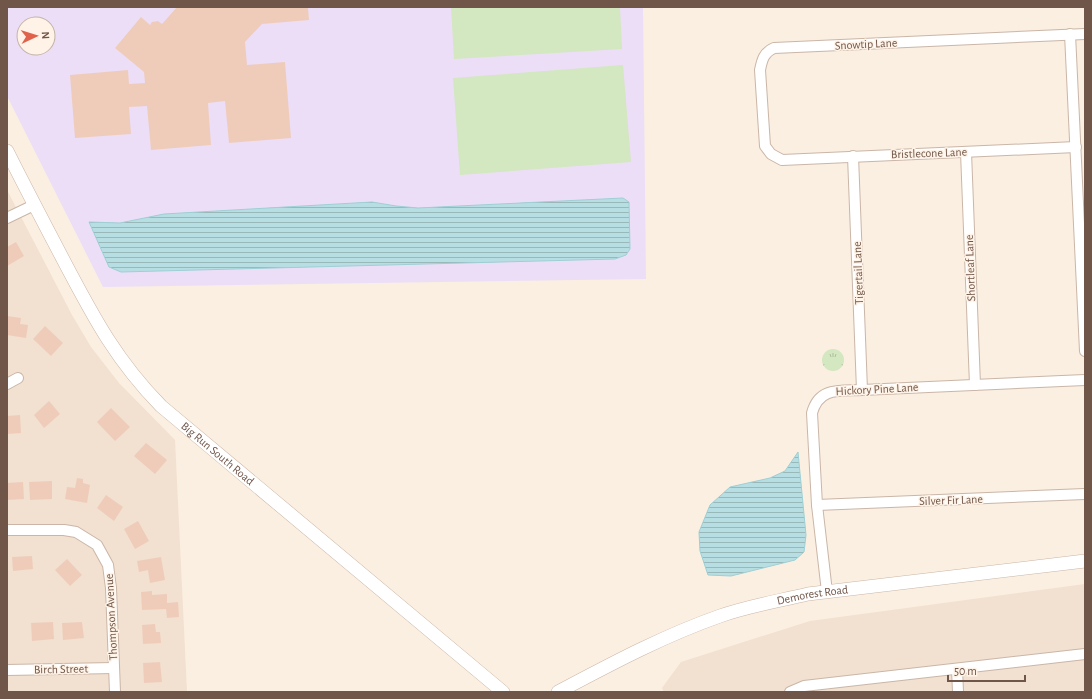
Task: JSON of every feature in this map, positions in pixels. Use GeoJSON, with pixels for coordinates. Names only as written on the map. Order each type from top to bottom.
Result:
{"type":"FeatureCollection","features":[{"type":"Feature","properties":{"kind":"street"},"geometry":{"type":"LineString","coordinates":[[1070,34],[1085,351]]}},
{"type":"Feature","properties":{"kind":"street","name":"Snowtip Lane"},"geometry":{"type":"LineString","coordinates":[[782,160],[771,154],[765,146],[760,70],[762,59],[767,51],[774,48],[1085,34]]}},
{"type":"Feature","properties":{"kind":"street","name":"Bristlecone Lane"},"geometry":{"type":"LineString","coordinates":[[782,160],[1076,147]]}},
{"type":"Feature","properties":{"kind":"street","name":"Big Run South Road"},"geometry":{"type":"LineString","coordinates":[[7,151],[34,205],[109,343],[149,393],[161,406],[503,692]]}},
{"type":"Feature","properties":{"kind":"street","name":"Shortleaf Lane"},"geometry":{"type":"LineString","coordinates":[[966,152],[974,385]]}},
{"type":"Feature","properties":{"kind":"street","name":"Tigertail Lane"},"geometry":{"type":"LineString","coordinates":[[853,156],[862,390]]}},
{"type":"Feature","properties":{"kind":"street"},"geometry":{"type":"LineString","coordinates":[[7,218],[34,205]]}},
{"type":"Feature","properties":{"kind":"street"},"geometry":{"type":"LineString","coordinates":[[7,384],[18,378]]}},
{"type":"Feature","properties":{"kind":"street","name":"Hickory Pine Lane"},"geometry":{"type":"LineString","coordinates":[[827,592],[817,505],[812,413],[815,403],[828,392],[1085,380]]}},
{"type":"Feature","properties":{"kind":"street","name":"Silver Fir Lane"},"geometry":{"type":"LineString","coordinates":[[817,505],[1085,494]]}},
{"type":"Feature","properties":{"kind":"street","name":"Thompson Avenue"},"geometry":{"type":"LineString","coordinates":[[7,530],[64,530],[81,535],[97,545],[108,566],[111,588],[115,692]]}},
{"type":"Feature","properties":{"kind":"street","name":"Demorest Road"},"geometry":{"type":"LineString","coordinates":[[558,692],[643,647],[721,615],[801,596],[827,592],[1085,561]]}},
{"type":"Feature","properties":{"kind":"street"},"geometry":{"type":"LineString","coordinates":[[790,692],[804,686],[1085,654]]}},
{"type":"Feature","properties":{"kind":"street","name":"Birch Street"},"geometry":{"type":"LineString","coordinates":[[7,670],[114,668]]}},
{"type":"Feature","properties":{"kind":"street"},"geometry":{"type":"LineString","coordinates":[[957,669],[958,692]]}},
{"type":"Feature","properties":{"kind":"shaded area"},"geometry":{"type":"Polygon","coordinates":[[[7,7],[643,7],[646,279],[103,287],[7,96],[7,7]]]}},
{"type":"Feature","properties":{"kind":"shaded area"},"geometry":{"type":"Polygon","coordinates":[[[7,190],[72,315],[91,347],[119,383],[175,440],[187,692],[7,692],[7,190]]]}},
{"type":"Feature","properties":{"kind":"shaded area"},"geometry":{"type":"Polygon","coordinates":[[[1085,584],[1085,692],[664,692],[662,688],[681,662],[810,621],[1085,584]]]}},
{"type":"Feature","properties":{"kind":"green space"},"geometry":{"type":"Polygon","coordinates":[[[451,7],[620,7],[622,49],[454,59],[451,7]]]}},
{"type":"Feature","properties":{"kind":"green space"},"geometry":{"type":"Polygon","coordinates":[[[623,65],[631,162],[460,175],[453,78],[623,65]]]}},
{"type":"Feature","properties":{"kind":"green space"},"geometry":{"type":"Polygon","coordinates":[[[829,349],[837,349],[844,356],[844,364],[837,371],[829,371],[822,364],[822,356],[829,349]]]}},
{"type":"Feature","properties":{"kind":"water"},"geometry":{"type":"Polygon","coordinates":[[[623,198],[629,202],[630,249],[626,255],[615,259],[121,272],[109,267],[89,222],[120,223],[164,214],[372,202],[418,208],[623,198]]]}},
{"type":"Feature","properties":{"kind":"water"},"geometry":{"type":"Polygon","coordinates":[[[798,452],[806,535],[804,552],[795,560],[731,576],[708,575],[700,551],[699,532],[710,505],[730,487],[770,478],[785,471],[798,452]]]}},
{"type":"Feature","properties":{"kind":"building"},"geometry":{"type":"Polygon","coordinates":[[[177,7],[312,7],[308,8],[309,20],[262,24],[245,42],[247,65],[285,62],[291,138],[229,143],[225,101],[208,103],[211,145],[151,150],[147,106],[129,107],[131,134],[75,138],[70,75],[128,70],[129,84],[145,83],[144,72],[115,48],[141,17],[150,25],[152,22],[158,21],[162,24],[177,7]]]}},
{"type":"Feature","properties":{"kind":"building"},"geometry":{"type":"Polygon","coordinates":[[[16,242],[24,256],[7,266],[7,247],[16,242]]]}},
{"type":"Feature","properties":{"kind":"building"},"geometry":{"type":"Polygon","coordinates":[[[7,316],[21,318],[20,324],[28,325],[26,338],[7,335],[7,316]]]}},
{"type":"Feature","properties":{"kind":"building"},"geometry":{"type":"Polygon","coordinates":[[[45,326],[63,343],[51,356],[33,339],[45,326]]]}},
{"type":"Feature","properties":{"kind":"building"},"geometry":{"type":"Polygon","coordinates":[[[49,401],[60,414],[44,428],[34,415],[49,401]]]}},
{"type":"Feature","properties":{"kind":"building"},"geometry":{"type":"Polygon","coordinates":[[[111,408],[130,427],[115,441],[97,422],[111,408]]]}},
{"type":"Feature","properties":{"kind":"building"},"geometry":{"type":"Polygon","coordinates":[[[20,415],[21,433],[7,434],[7,416],[20,415]]]}},
{"type":"Feature","properties":{"kind":"building"},"geometry":{"type":"Polygon","coordinates":[[[146,443],[167,460],[155,474],[134,456],[146,443]]]}},
{"type":"Feature","properties":{"kind":"building"},"geometry":{"type":"Polygon","coordinates":[[[77,478],[83,479],[83,483],[90,485],[87,503],[65,499],[67,487],[75,488],[77,478]]]}},
{"type":"Feature","properties":{"kind":"building"},"geometry":{"type":"Polygon","coordinates":[[[52,481],[52,499],[30,500],[29,482],[52,481]]]}},
{"type":"Feature","properties":{"kind":"building"},"geometry":{"type":"Polygon","coordinates":[[[23,482],[24,499],[7,500],[7,483],[23,482]]]}},
{"type":"Feature","properties":{"kind":"building"},"geometry":{"type":"Polygon","coordinates":[[[106,495],[123,507],[114,521],[97,508],[106,495]]]}},
{"type":"Feature","properties":{"kind":"building"},"geometry":{"type":"Polygon","coordinates":[[[138,521],[149,541],[135,549],[124,529],[138,521]]]}},
{"type":"Feature","properties":{"kind":"building"},"geometry":{"type":"Polygon","coordinates":[[[32,556],[33,569],[13,571],[12,557],[32,556]]]}},
{"type":"Feature","properties":{"kind":"building"},"geometry":{"type":"Polygon","coordinates":[[[161,557],[165,580],[150,583],[148,570],[139,572],[137,561],[161,557]]]}},
{"type":"Feature","properties":{"kind":"building"},"geometry":{"type":"Polygon","coordinates":[[[67,559],[82,575],[70,586],[55,570],[67,559]]]}},
{"type":"Feature","properties":{"kind":"building"},"geometry":{"type":"Polygon","coordinates":[[[152,591],[152,595],[167,594],[167,603],[178,602],[179,617],[167,618],[166,609],[142,610],[141,592],[152,591]]]}},
{"type":"Feature","properties":{"kind":"building"},"geometry":{"type":"Polygon","coordinates":[[[53,622],[54,639],[32,641],[31,623],[53,622]]]}},
{"type":"Feature","properties":{"kind":"building"},"geometry":{"type":"Polygon","coordinates":[[[82,622],[84,638],[63,640],[62,623],[82,622]]]}},
{"type":"Feature","properties":{"kind":"building"},"geometry":{"type":"Polygon","coordinates":[[[155,624],[156,632],[160,632],[161,643],[143,644],[142,625],[155,624]]]}},
{"type":"Feature","properties":{"kind":"building"},"geometry":{"type":"Polygon","coordinates":[[[160,662],[162,682],[144,683],[143,663],[160,662]]]}}]}
